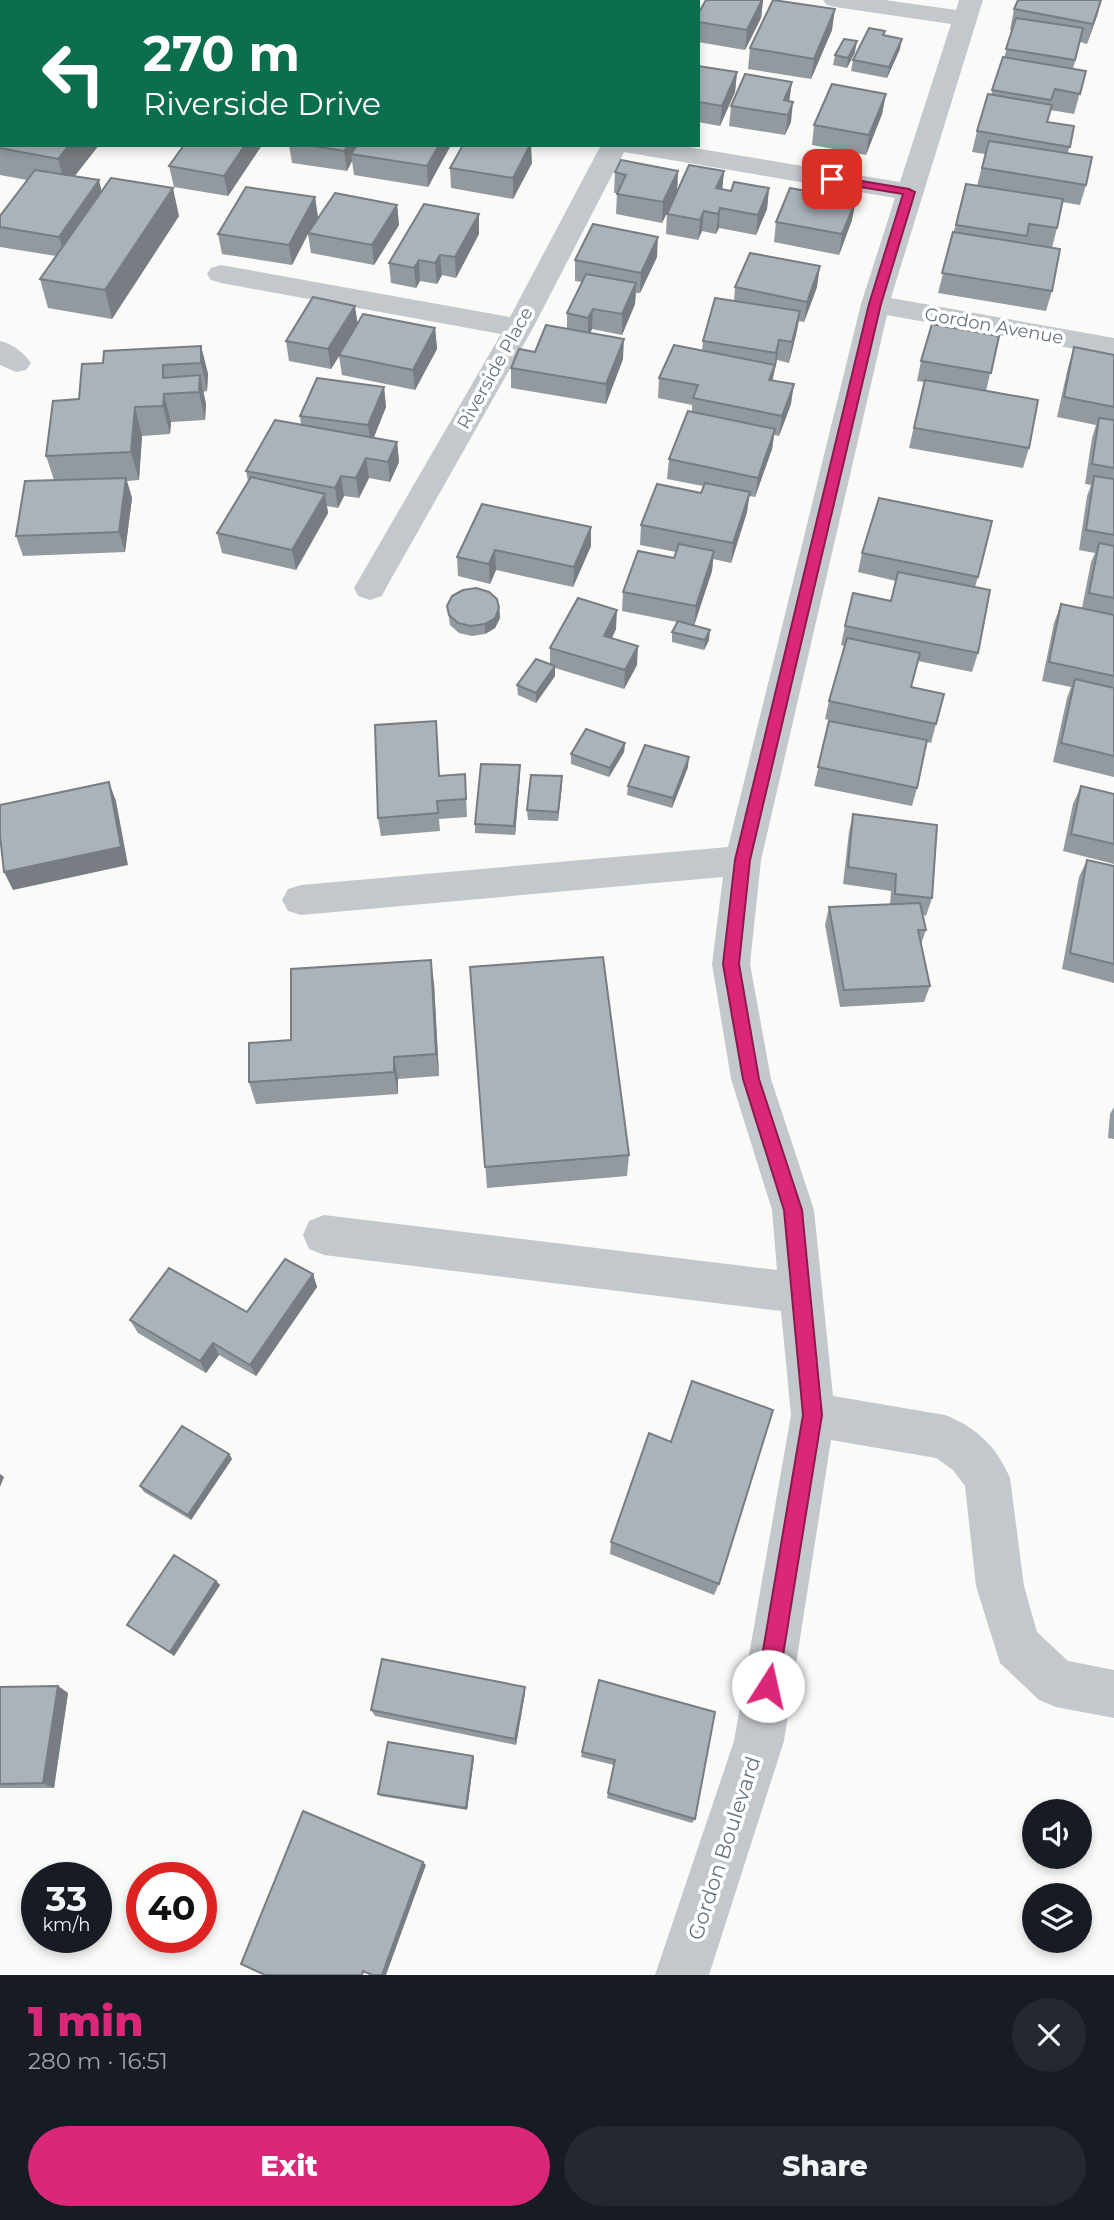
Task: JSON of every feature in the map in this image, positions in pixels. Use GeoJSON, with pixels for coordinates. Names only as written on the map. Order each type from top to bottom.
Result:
{"type":"FeatureCollection","features":[{"type":"Feature","properties":{"kind":"street"},"geometry":{"type":"LineString","coordinates":[[835,0],[969,9]]}},
{"type":"Feature","properties":{"kind":"street","name":"Gordon Boulevard"},"geometry":{"type":"LineString","coordinates":[[682,1975],[759,1741],[813,1415],[793,1210],[751,1079],[731,964],[743,860],[875,304],[969,9]]}},
{"type":"Feature","properties":{"kind":"street","name":"Riverside Place"},"geometry":{"type":"LineString","coordinates":[[370,588],[519,328],[613,147]]}},
{"type":"Feature","properties":{"kind":"street"},"geometry":{"type":"LineString","coordinates":[[640,147],[909,192]]}},
{"type":"Feature","properties":{"kind":"street"},"geometry":{"type":"LineString","coordinates":[[221,274],[519,328]]}},
{"type":"Feature","properties":{"kind":"street","name":"Gordon Avenue"},"geometry":{"type":"LineString","coordinates":[[875,304],[1114,347]]}},
{"type":"Feature","properties":{"kind":"street"},"geometry":{"type":"LineString","coordinates":[[301,900],[743,860]]}},
{"type":"Feature","properties":{"kind":"street"},"geometry":{"type":"LineString","coordinates":[[324,1235],[802,1293]]}},
{"type":"Feature","properties":{"kind":"street"},"geometry":{"type":"LineString","coordinates":[[813,1415],[945,1437],[969,1454],[988,1478],[1000,1586],[1017,1646],[1056,1683],[1114,1694]]}},
{"type":"Feature","properties":{"kind":"building"},"geometry":{"type":"Polygon","coordinates":[[[706,0],[762,0],[747,30],[700,22],[700,10],[706,0]]]}},
{"type":"Feature","properties":{"kind":"building"},"geometry":{"type":"Polygon","coordinates":[[[773,0],[835,9],[814,59],[750,48],[773,0]]]}},
{"type":"Feature","properties":{"kind":"building"},"geometry":{"type":"Polygon","coordinates":[[[1018,0],[1101,0],[1093,24],[1014,9],[1018,0]]]}},
{"type":"Feature","properties":{"kind":"building"},"geometry":{"type":"Polygon","coordinates":[[[1016,18],[1083,28],[1075,60],[1006,49],[1016,18]]]}},
{"type":"Feature","properties":{"kind":"building"},"geometry":{"type":"Polygon","coordinates":[[[869,28],[885,31],[883,35],[902,39],[889,67],[853,60],[869,28]]]}},
{"type":"Feature","properties":{"kind":"building"},"geometry":{"type":"Polygon","coordinates":[[[844,39],[857,41],[848,58],[835,55],[844,39]]]}},
{"type":"Feature","properties":{"kind":"building"},"geometry":{"type":"Polygon","coordinates":[[[1003,57],[1086,71],[1080,94],[1055,89],[1051,100],[992,90],[1003,57]]]}},
{"type":"Feature","properties":{"kind":"building"},"geometry":{"type":"Polygon","coordinates":[[[700,66],[737,72],[722,106],[700,102],[700,66]]]}},
{"type":"Feature","properties":{"kind":"building"},"geometry":{"type":"Polygon","coordinates":[[[745,74],[792,82],[784,100],[793,102],[788,115],[731,106],[745,74]]]}},
{"type":"Feature","properties":{"kind":"building"},"geometry":{"type":"Polygon","coordinates":[[[832,84],[886,94],[869,135],[814,125],[832,84]]]}},
{"type":"Feature","properties":{"kind":"building"},"geometry":{"type":"Polygon","coordinates":[[[988,94],[1052,105],[1047,122],[1074,126],[1070,147],[977,131],[988,94]]]}},
{"type":"Feature","properties":{"kind":"building"},"geometry":{"type":"Polygon","coordinates":[[[989,141],[1092,157],[1086,185],[982,168],[989,141]]]}},
{"type":"Feature","properties":{"kind":"building"},"geometry":{"type":"Polygon","coordinates":[[[0,147],[67,147],[58,159],[0,147]]]}},
{"type":"Feature","properties":{"kind":"building"},"geometry":{"type":"Polygon","coordinates":[[[183,147],[244,147],[224,176],[169,166],[183,147]]]}},
{"type":"Feature","properties":{"kind":"building"},"geometry":{"type":"Polygon","coordinates":[[[319,147],[347,147],[344,151],[319,147]]]}},
{"type":"Feature","properties":{"kind":"building"},"geometry":{"type":"Polygon","coordinates":[[[356,147],[438,147],[427,166],[351,154],[356,147]]]}},
{"type":"Feature","properties":{"kind":"building"},"geometry":{"type":"Polygon","coordinates":[[[462,147],[529,147],[513,178],[450,168],[462,147]]]}},
{"type":"Feature","properties":{"kind":"building"},"geometry":{"type":"Polygon","coordinates":[[[621,160],[678,171],[663,202],[617,194],[626,175],[615,172],[621,160]]]}},
{"type":"Feature","properties":{"kind":"building"},"geometry":{"type":"Polygon","coordinates":[[[689,165],[724,171],[716,188],[731,191],[734,182],[769,188],[758,215],[720,208],[718,214],[704,211],[700,220],[667,214],[689,165]]]}},
{"type":"Feature","properties":{"kind":"building"},"geometry":{"type":"Polygon","coordinates":[[[35,170],[99,180],[59,237],[0,227],[0,216],[35,170]]]}},
{"type":"Feature","properties":{"kind":"building"},"geometry":{"type":"Polygon","coordinates":[[[111,178],[173,188],[105,290],[40,279],[111,178]]]}},
{"type":"Feature","properties":{"kind":"building"},"geometry":{"type":"Polygon","coordinates":[[[966,184],[1063,199],[1057,228],[1029,224],[1027,236],[956,225],[966,184]]]}},
{"type":"Feature","properties":{"kind":"building"},"geometry":{"type":"Polygon","coordinates":[[[246,187],[315,197],[289,245],[218,234],[246,187]]]}},
{"type":"Feature","properties":{"kind":"building"},"geometry":{"type":"Polygon","coordinates":[[[790,188],[856,200],[842,234],[776,222],[790,188]]]}},
{"type":"Feature","properties":{"kind":"building"},"geometry":{"type":"Polygon","coordinates":[[[335,193],[397,205],[372,245],[308,233],[335,193]]]}},
{"type":"Feature","properties":{"kind":"building"},"geometry":{"type":"Polygon","coordinates":[[[424,204],[479,214],[455,257],[440,255],[435,263],[419,260],[414,268],[389,263],[424,204]]]}},
{"type":"Feature","properties":{"kind":"building"},"geometry":{"type":"Polygon","coordinates":[[[593,224],[658,237],[641,273],[575,260],[593,224]]]}},
{"type":"Feature","properties":{"kind":"building"},"geometry":{"type":"Polygon","coordinates":[[[953,232],[1060,249],[1052,291],[942,273],[953,232]]]}},
{"type":"Feature","properties":{"kind":"building"},"geometry":{"type":"Polygon","coordinates":[[[750,253],[820,266],[807,302],[735,287],[750,253]]]}},
{"type":"Feature","properties":{"kind":"building"},"geometry":{"type":"Polygon","coordinates":[[[586,274],[636,283],[622,314],[593,309],[588,318],[567,313],[586,274]]]}},
{"type":"Feature","properties":{"kind":"building"},"geometry":{"type":"Polygon","coordinates":[[[313,297],[355,306],[328,349],[286,341],[313,297]]]}},
{"type":"Feature","properties":{"kind":"building"},"geometry":{"type":"Polygon","coordinates":[[[715,298],[800,311],[792,342],[779,340],[776,353],[703,341],[715,298]]]}},
{"type":"Feature","properties":{"kind":"building"},"geometry":{"type":"Polygon","coordinates":[[[363,314],[435,328],[413,370],[339,355],[363,314]]]}},
{"type":"Feature","properties":{"kind":"building"},"geometry":{"type":"Polygon","coordinates":[[[932,324],[999,336],[991,373],[921,361],[932,324]]]}},
{"type":"Feature","properties":{"kind":"building"},"geometry":{"type":"Polygon","coordinates":[[[546,325],[624,339],[606,384],[511,368],[519,349],[535,352],[546,325]]]}},
{"type":"Feature","properties":{"kind":"building"},"geometry":{"type":"Polygon","coordinates":[[[674,345],[775,365],[769,380],[794,384],[782,416],[693,398],[698,385],[659,378],[674,345]]]}},
{"type":"Feature","properties":{"kind":"building"},"geometry":{"type":"Polygon","coordinates":[[[201,346],[201,363],[163,365],[163,378],[200,375],[199,392],[164,394],[163,406],[135,407],[131,452],[46,456],[53,401],[79,399],[82,364],[103,363],[104,351],[201,346]]]}},
{"type":"Feature","properties":{"kind":"building"},"geometry":{"type":"Polygon","coordinates":[[[1074,347],[1114,355],[1114,407],[1064,397],[1074,347]]]}},
{"type":"Feature","properties":{"kind":"building"},"geometry":{"type":"Polygon","coordinates":[[[317,378],[384,387],[368,425],[300,416],[317,378]]]}},
{"type":"Feature","properties":{"kind":"building"},"geometry":{"type":"Polygon","coordinates":[[[925,380],[1038,400],[1029,448],[914,428],[925,380]]]}},
{"type":"Feature","properties":{"kind":"building"},"geometry":{"type":"Polygon","coordinates":[[[688,411],[775,429],[758,478],[669,459],[688,411]]]}},
{"type":"Feature","properties":{"kind":"building"},"geometry":{"type":"Polygon","coordinates":[[[1099,418],[1114,420],[1114,468],[1092,464],[1099,418]]]}},
{"type":"Feature","properties":{"kind":"building"},"geometry":{"type":"Polygon","coordinates":[[[275,420],[397,442],[388,462],[366,458],[356,478],[341,476],[335,488],[246,471],[275,420]]]}},
{"type":"Feature","properties":{"kind":"building"},"geometry":{"type":"Polygon","coordinates":[[[1094,476],[1114,479],[1114,535],[1086,530],[1094,476]]]}},
{"type":"Feature","properties":{"kind":"building"},"geometry":{"type":"Polygon","coordinates":[[[251,477],[325,494],[292,550],[217,533],[251,477]]]}},
{"type":"Feature","properties":{"kind":"building"},"geometry":{"type":"Polygon","coordinates":[[[126,478],[119,532],[16,536],[25,481],[126,478]]]}},
{"type":"Feature","properties":{"kind":"building"},"geometry":{"type":"Polygon","coordinates":[[[705,483],[750,492],[733,543],[641,525],[657,484],[701,493],[705,483]]]}},
{"type":"Feature","properties":{"kind":"building"},"geometry":{"type":"Polygon","coordinates":[[[879,498],[992,521],[978,577],[862,553],[879,498]]]}},
{"type":"Feature","properties":{"kind":"building"},"geometry":{"type":"Polygon","coordinates":[[[482,504],[591,527],[574,567],[495,550],[489,564],[457,557],[482,504]]]}},
{"type":"Feature","properties":{"kind":"building"},"geometry":{"type":"Polygon","coordinates":[[[1099,543],[1114,546],[1114,598],[1089,593],[1099,543]]]}},
{"type":"Feature","properties":{"kind":"building"},"geometry":{"type":"Polygon","coordinates":[[[679,544],[714,551],[696,606],[623,592],[638,551],[674,558],[679,544]]]}},
{"type":"Feature","properties":{"kind":"building"},"geometry":{"type":"Polygon","coordinates":[[[898,572],[990,590],[978,653],[845,626],[853,593],[891,601],[898,572]]]}},
{"type":"Feature","properties":{"kind":"building"},"geometry":{"type":"Polygon","coordinates":[[[476,588],[489,592],[497,599],[499,608],[495,618],[485,624],[471,626],[458,623],[449,615],[447,606],[452,596],[463,590],[476,588]]]}},
{"type":"Feature","properties":{"kind":"building"},"geometry":{"type":"Polygon","coordinates":[[[578,598],[617,610],[604,636],[638,646],[625,670],[550,648],[578,598]]]}},
{"type":"Feature","properties":{"kind":"building"},"geometry":{"type":"Polygon","coordinates":[[[1061,604],[1114,615],[1114,676],[1049,662],[1061,604]]]}},
{"type":"Feature","properties":{"kind":"building"},"geometry":{"type":"Polygon","coordinates":[[[678,621],[710,630],[705,640],[672,632],[678,621]]]}},
{"type":"Feature","properties":{"kind":"building"},"geometry":{"type":"Polygon","coordinates":[[[847,638],[920,653],[911,687],[944,694],[936,724],[829,701],[847,638]]]}},
{"type":"Feature","properties":{"kind":"building"},"geometry":{"type":"Polygon","coordinates":[[[536,659],[555,666],[536,693],[517,685],[536,659]]]}},
{"type":"Feature","properties":{"kind":"building"},"geometry":{"type":"Polygon","coordinates":[[[1075,679],[1114,688],[1114,756],[1061,743],[1075,679]]]}},
{"type":"Feature","properties":{"kind":"building"},"geometry":{"type":"Polygon","coordinates":[[[436,721],[439,776],[465,774],[466,799],[437,801],[438,813],[378,818],[375,725],[436,721]]]}},
{"type":"Feature","properties":{"kind":"building"},"geometry":{"type":"Polygon","coordinates":[[[829,721],[927,740],[917,788],[818,767],[829,721]]]}},
{"type":"Feature","properties":{"kind":"building"},"geometry":{"type":"Polygon","coordinates":[[[586,729],[625,743],[610,768],[571,754],[586,729]]]}},
{"type":"Feature","properties":{"kind":"building"},"geometry":{"type":"Polygon","coordinates":[[[645,745],[689,757],[673,798],[628,786],[645,745]]]}},
{"type":"Feature","properties":{"kind":"building"},"geometry":{"type":"Polygon","coordinates":[[[481,764],[520,765],[514,826],[475,824],[481,764]]]}},
{"type":"Feature","properties":{"kind":"building"},"geometry":{"type":"Polygon","coordinates":[[[531,775],[562,776],[558,812],[527,810],[531,775]]]}},
{"type":"Feature","properties":{"kind":"building"},"geometry":{"type":"Polygon","coordinates":[[[109,782],[121,847],[4,872],[0,805],[109,782]]]}},
{"type":"Feature","properties":{"kind":"building"},"geometry":{"type":"Polygon","coordinates":[[[1081,786],[1114,794],[1114,844],[1071,834],[1081,786]]]}},
{"type":"Feature","properties":{"kind":"building"},"geometry":{"type":"Polygon","coordinates":[[[853,814],[937,825],[932,898],[895,894],[896,874],[848,867],[853,814]]]}},
{"type":"Feature","properties":{"kind":"building"},"geometry":{"type":"Polygon","coordinates":[[[1087,860],[1114,866],[1114,964],[1070,953],[1087,860]]]}},
{"type":"Feature","properties":{"kind":"building"},"geometry":{"type":"Polygon","coordinates":[[[920,903],[926,930],[918,930],[930,986],[844,990],[829,907],[920,903]]]}},
{"type":"Feature","properties":{"kind":"building"},"geometry":{"type":"Polygon","coordinates":[[[603,957],[629,1155],[485,1167],[470,967],[603,957]]]}},
{"type":"Feature","properties":{"kind":"building"},"geometry":{"type":"Polygon","coordinates":[[[431,960],[436,1054],[394,1057],[394,1072],[249,1082],[249,1043],[291,1040],[291,969],[431,960]]]}},
{"type":"Feature","properties":{"kind":"building"},"geometry":{"type":"Polygon","coordinates":[[[285,1259],[313,1274],[250,1365],[213,1343],[200,1361],[130,1320],[169,1268],[247,1312],[285,1259]]]}},
{"type":"Feature","properties":{"kind":"building"},"geometry":{"type":"Polygon","coordinates":[[[692,1381],[773,1410],[719,1584],[611,1542],[649,1433],[671,1442],[692,1381]]]}},
{"type":"Feature","properties":{"kind":"building"},"geometry":{"type":"Polygon","coordinates":[[[182,1426],[229,1454],[188,1515],[140,1486],[182,1426]]]}},
{"type":"Feature","properties":{"kind":"building"},"geometry":{"type":"Polygon","coordinates":[[[174,1555],[216,1581],[170,1652],[127,1625],[174,1555]]]}},
{"type":"Feature","properties":{"kind":"building"},"geometry":{"type":"Polygon","coordinates":[[[382,1659],[525,1687],[515,1739],[371,1710],[382,1659]]]}},
{"type":"Feature","properties":{"kind":"building"},"geometry":{"type":"Polygon","coordinates":[[[599,1680],[715,1712],[695,1819],[608,1793],[615,1760],[582,1752],[599,1680]]]}},
{"type":"Feature","properties":{"kind":"building"},"geometry":{"type":"Polygon","coordinates":[[[58,1686],[43,1783],[0,1784],[0,1687],[58,1686]]]}},
{"type":"Feature","properties":{"kind":"building"},"geometry":{"type":"Polygon","coordinates":[[[388,1742],[473,1756],[466,1808],[378,1794],[388,1742]]]}},
{"type":"Feature","properties":{"kind":"building"},"geometry":{"type":"Polygon","coordinates":[[[303,1811],[423,1862],[382,1975],[363,1971],[362,1975],[265,1975],[241,1964],[303,1811]]]}},
{"type":"Feature","properties":{"kind":"route"},"geometry":{"type":"LineString","coordinates":[[768,1686],[813,1415],[793,1210],[751,1079],[731,964],[743,860],[875,304],[909,192],[832,179]]}}]}
